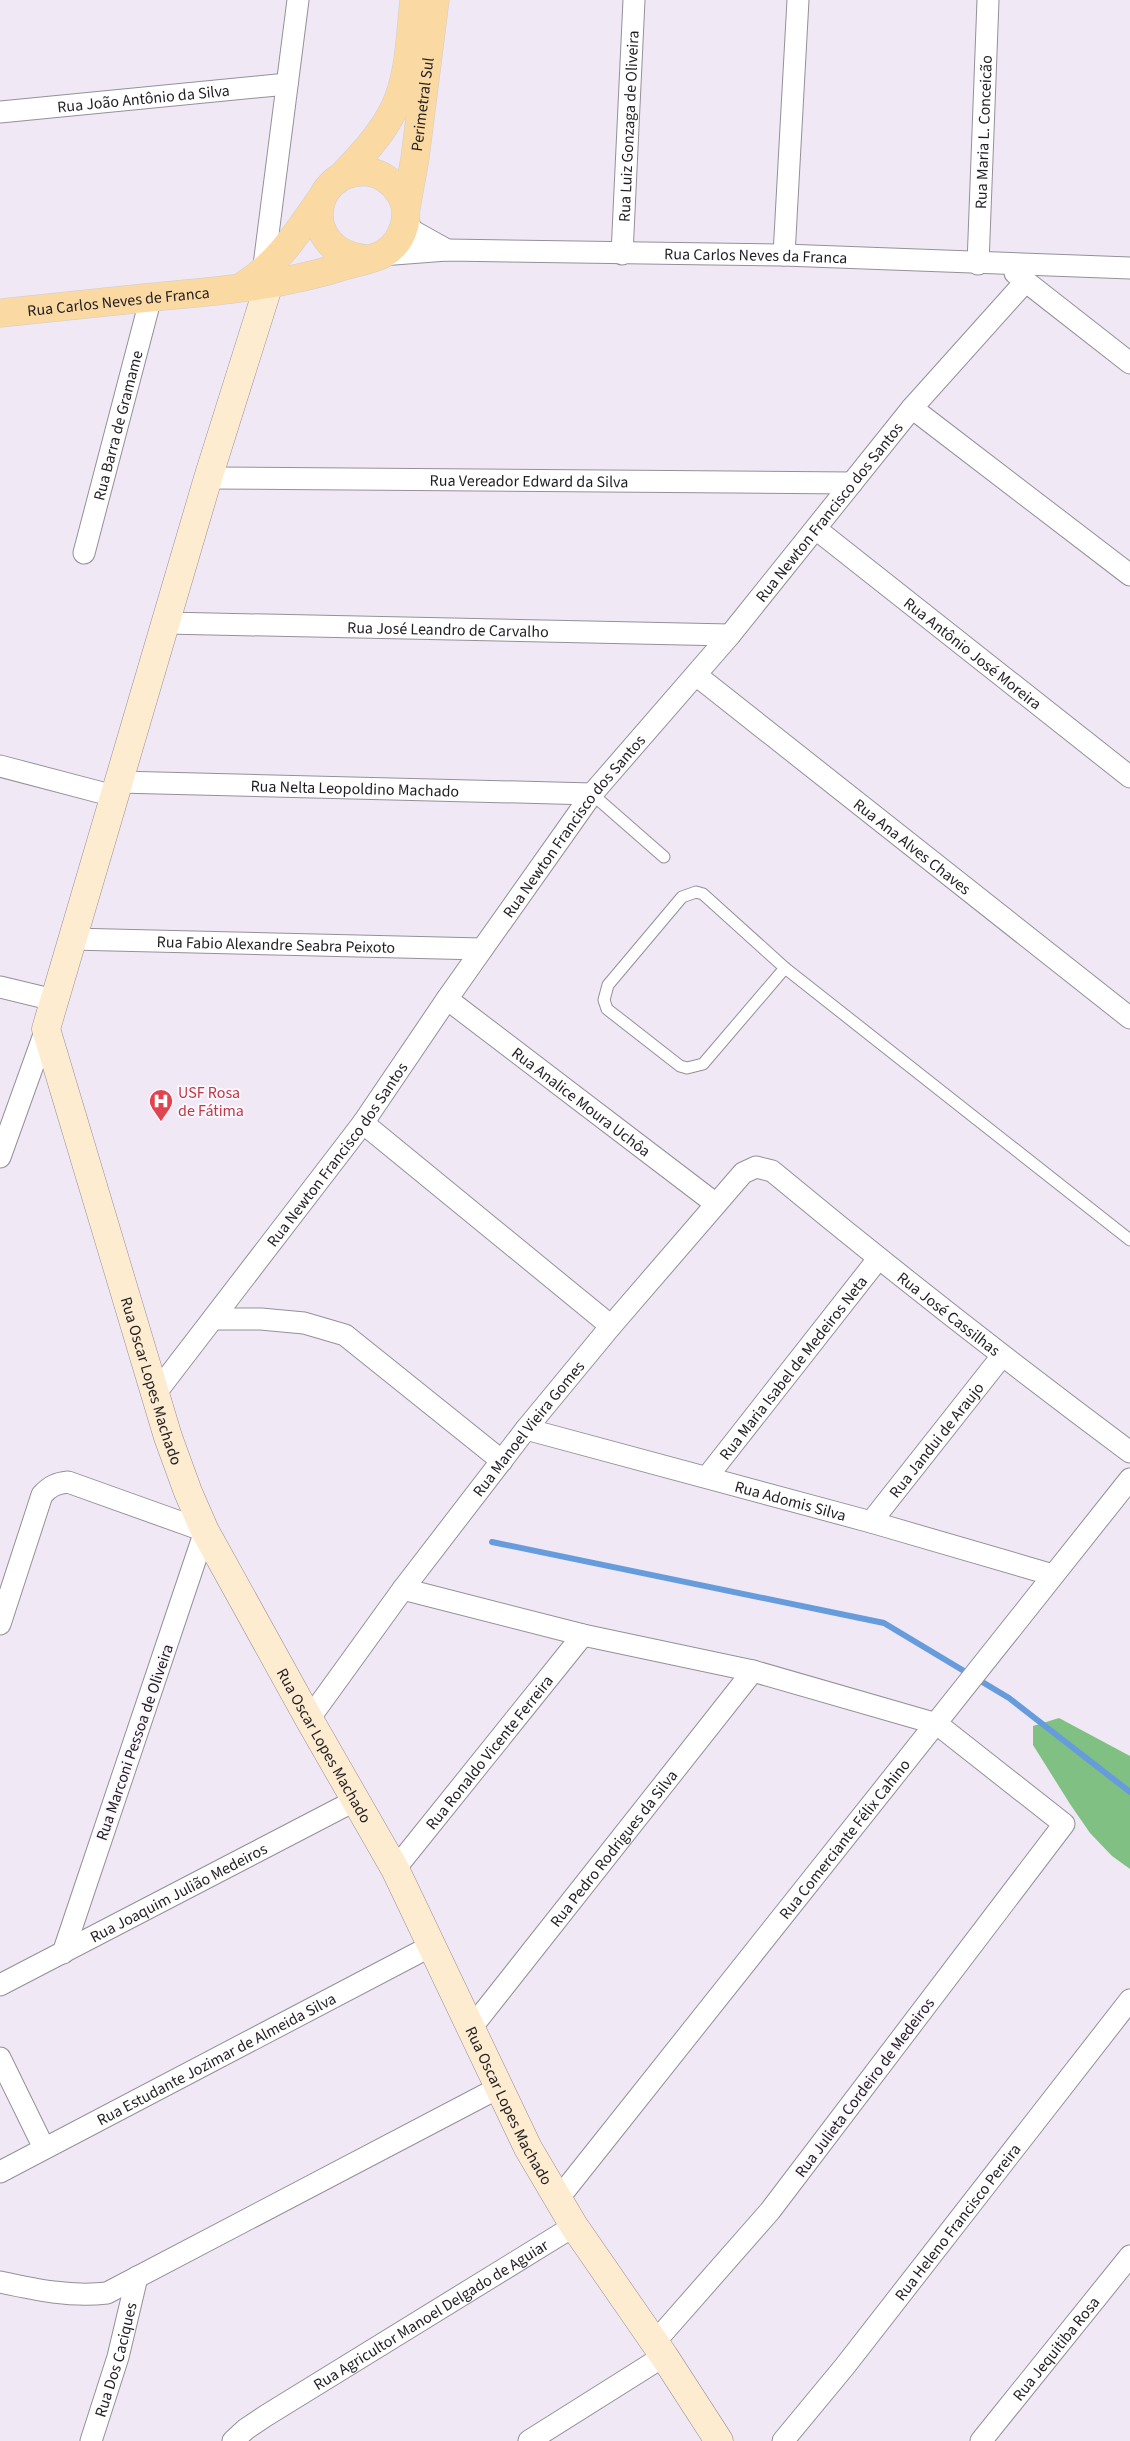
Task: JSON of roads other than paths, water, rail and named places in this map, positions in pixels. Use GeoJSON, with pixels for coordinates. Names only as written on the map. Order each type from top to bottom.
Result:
{"type":"FeatureCollection","features":[{"type":"Feature","properties":{"kind":"main road","name":"Perimetral Sul"},"geometry":{"type":"LineString","coordinates":[[266,278],[333,185],[381,130],[395,108],[403,85],[414,0]]}},
{"type":"Feature","properties":{"kind":"main road","name":"Perimetral Sul"},"geometry":{"type":"LineString","coordinates":[[406,214],[435,0]]}},
{"type":"Feature","properties":{"kind":"main road"},"geometry":{"type":"LineString","coordinates":[[356,172],[371,172],[385,178],[402,196],[406,214],[402,233],[395,245],[374,257],[353,258],[341,253],[330,245],[323,234],[319,221],[319,207],[333,185],[356,172]]}},
{"type":"Feature","properties":{"kind":"main road","name":"Rua Carlos Neves da Franca"},"geometry":{"type":"LineString","coordinates":[[237,289],[266,278],[314,276],[374,257]]}},
{"type":"Feature","properties":{"kind":"main road","name":"Rua Carlos Neves de Franca"},"geometry":{"type":"LineString","coordinates":[[0,313],[237,289]]}},
{"type":"Feature","properties":{"kind":"street"},"geometry":{"type":"LineString","coordinates":[[0,1157],[46,1029],[71,938],[117,789],[266,278],[298,0]]}},
{"type":"Feature","properties":{"kind":"street","name":"Rua Luiz Gonzaga de Oliveira"},"geometry":{"type":"LineString","coordinates":[[622,254],[634,0]]}},
{"type":"Feature","properties":{"kind":"street"},"geometry":{"type":"LineString","coordinates":[[784,255],[798,0]]}},
{"type":"Feature","properties":{"kind":"street","name":"Rua Maria L. Conceicão"},"geometry":{"type":"LineString","coordinates":[[978,264],[988,0]]}},
{"type":"Feature","properties":{"kind":"street","name":"Rua João Antônio da Silva"},"geometry":{"type":"LineString","coordinates":[[0,112],[287,84]]}},
{"type":"Feature","properties":{"kind":"street"},"geometry":{"type":"LineString","coordinates":[[406,214],[413,231],[447,250]]}},
{"type":"Feature","properties":{"kind":"street","name":"Rua Carlos Neves da Franca"},"geometry":{"type":"LineString","coordinates":[[374,257],[447,250],[784,255],[978,264],[1130,268]]}},
{"type":"Feature","properties":{"kind":"street"},"geometry":{"type":"LineString","coordinates":[[1006,264],[1025,282],[1130,363]]}},
{"type":"Feature","properties":{"kind":"street","name":"Rua Newton Francisco dos Santos"},"geometry":{"type":"LineString","coordinates":[[155,1394],[362,1123],[592,794],[730,635],[912,408],[1025,282]]}},
{"type":"Feature","properties":{"kind":"street","name":"Rua Barra de Gramame"},"geometry":{"type":"LineString","coordinates":[[84,553],[151,297]]}},
{"type":"Feature","properties":{"kind":"street"},"geometry":{"type":"LineString","coordinates":[[912,408],[1130,574]]}},
{"type":"Feature","properties":{"kind":"street","name":"Rua Vereador Edward da Silva"},"geometry":{"type":"LineString","coordinates":[[208,478],[852,483]]}},
{"type":"Feature","properties":{"kind":"street","name":"Rua Antônio José Moreira"},"geometry":{"type":"LineString","coordinates":[[816,529],[1130,777]]}},
{"type":"Feature","properties":{"kind":"street","name":"Rua José Leandro de Carvalho"},"geometry":{"type":"LineString","coordinates":[[166,623],[730,635]]}},
{"type":"Feature","properties":{"kind":"street","name":"Rua Ana Alves Chaves"},"geometry":{"type":"LineString","coordinates":[[696,674],[1130,1018]]}},
{"type":"Feature","properties":{"kind":"street","name":"Rua Nelta Leopoldino Machado"},"geometry":{"type":"LineString","coordinates":[[0,766],[117,789],[592,794]]}},
{"type":"Feature","properties":{"kind":"street","name":"Rua Fabio Alexandre Seabra Peixoto"},"geometry":{"type":"LineString","coordinates":[[71,938],[482,949]]}},
{"type":"Feature","properties":{"kind":"street"},"geometry":{"type":"LineString","coordinates":[[0,987],[54,1000]]}},
{"type":"Feature","properties":{"kind":"street","name":"Rua Analice Moura Uchôa"},"geometry":{"type":"LineString","coordinates":[[447,999],[716,1204]]}},
{"type":"Feature","properties":{"kind":"street","name":"Rua Oscar Lopes Machado"},"geometry":{"type":"LineString","coordinates":[[46,1029],[155,1394],[188,1492],[205,1531],[395,1869],[472,2027],[498,2088],[528,2148],[574,2226],[659,2349],[719,2441]]}},
{"type":"Feature","properties":{"kind":"street"},"geometry":{"type":"LineString","coordinates":[[362,1123],[611,1326]]}},
{"type":"Feature","properties":{"kind":"street","name":"Rua Manoel Vieira Gomes"},"geometry":{"type":"LineString","coordinates":[[309,1719],[403,1589],[526,1430],[611,1326],[716,1204],[749,1170],[762,1167],[772,1171]]}},
{"type":"Feature","properties":{"kind":"street","name":"Rua José Cassilhas"},"geometry":{"type":"LineString","coordinates":[[772,1171],[878,1259],[1002,1356],[1130,1452]]}},
{"type":"Feature","properties":{"kind":"street","name":"Rua Maria Isabel de Medeiros Neta"},"geometry":{"type":"LineString","coordinates":[[707,1477],[878,1259]]}},
{"type":"Feature","properties":{"kind":"street"},"geometry":{"type":"LineString","coordinates":[[214,1319],[261,1318],[304,1323],[344,1335],[502,1461]]}},
{"type":"Feature","properties":{"kind":"street","name":"Rua Jandui de Araujo"},"geometry":{"type":"LineString","coordinates":[[871,1522],[1002,1356]]}},
{"type":"Feature","properties":{"kind":"street","name":"Rua Adomis Silva"},"geometry":{"type":"LineString","coordinates":[[526,1430],[871,1522],[1053,1575]]}},
{"type":"Feature","properties":{"kind":"street"},"geometry":{"type":"LineString","coordinates":[[0,1624],[42,1495],[58,1483],[68,1482],[205,1531]]}},
{"type":"Feature","properties":{"kind":"street","name":"Rua Comerciante Félix Cahino"},"geometry":{"type":"LineString","coordinates":[[558,2199],[937,1724],[1053,1575],[1126,1491]]}},
{"type":"Feature","properties":{"kind":"street","name":"Rua Marconi Pessoa de Oliveira"},"geometry":{"type":"LineString","coordinates":[[63,1953],[205,1531]]}},
{"type":"Feature","properties":{"kind":"street"},"geometry":{"type":"LineString","coordinates":[[403,1589],[583,1635],[753,1671],[937,1724]]}},
{"type":"Feature","properties":{"kind":"street","name":"Rua Ronaldo Vicente Ferreira"},"geometry":{"type":"LineString","coordinates":[[395,1869],[583,1635]]}},
{"type":"Feature","properties":{"kind":"street","name":"Rua Pedro Rodrigues da Silva"},"geometry":{"type":"LineString","coordinates":[[472,2027],[753,1671]]}},
{"type":"Feature","properties":{"kind":"street","name":"Rua Julieta Cordeiro de Medeiros"},"geometry":{"type":"LineString","coordinates":[[530,2441],[659,2349],[770,2211],[1064,1824],[937,1724]]}},
{"type":"Feature","properties":{"kind":"street","name":"Rua Joaquim Julião Medeiros"},"geometry":{"type":"LineString","coordinates":[[0,1985],[356,1800]]}},
{"type":"Feature","properties":{"kind":"street","name":"Rua Estudante Jozimar de Almeida Silva"},"geometry":{"type":"LineString","coordinates":[[0,2172],[431,1946]]}},
{"type":"Feature","properties":{"kind":"street","name":"Rua Heleno Francisco Pereira"},"geometry":{"type":"LineString","coordinates":[[783,2441],[845,2366],[1130,2000]]}},
{"type":"Feature","properties":{"kind":"street"},"geometry":{"type":"LineString","coordinates":[[0,2058],[44,2148]]}},
{"type":"Feature","properties":{"kind":"street"},"geometry":{"type":"LineString","coordinates":[[0,2282],[58,2295],[84,2296],[108,2293],[498,2088]]}},
{"type":"Feature","properties":{"kind":"street","name":"Rua Agricultor Manoel Delgado de Aguiar"},"geometry":{"type":"LineString","coordinates":[[233,2441],[246,2429],[574,2226]]}},
{"type":"Feature","properties":{"kind":"street","name":"Rua Jequitiba Rosa"},"geometry":{"type":"LineString","coordinates":[[981,2441],[1130,2256]]}},
{"type":"Feature","properties":{"kind":"street","name":"Rua Dos Caciques"},"geometry":{"type":"LineString","coordinates":[[91,2441],[118,2357],[137,2277]]}},
{"type":"Feature","properties":{"kind":"lane"},"geometry":{"type":"LineString","coordinates":[[592,794],[664,857]]}},
{"type":"Feature","properties":{"kind":"lane"},"geometry":{"type":"LineString","coordinates":[[785,968],[703,1064],[694,1068],[680,1066],[607,1009],[604,1000],[608,985],[682,896],[696,892],[703,894],[785,968],[1130,1240]]}},
{"type":"Feature","properties":{"kind":"waterway"},"geometry":{"type":"LineString","coordinates":[[492,1542],[884,1623],[1009,1698],[1130,1792]]}},
{"type":"Feature","properties":{"kind":"place","name":"USF Rosa de Fátima"},"geometry":{"type":"Point","coordinates":[161,1122]}}]}
